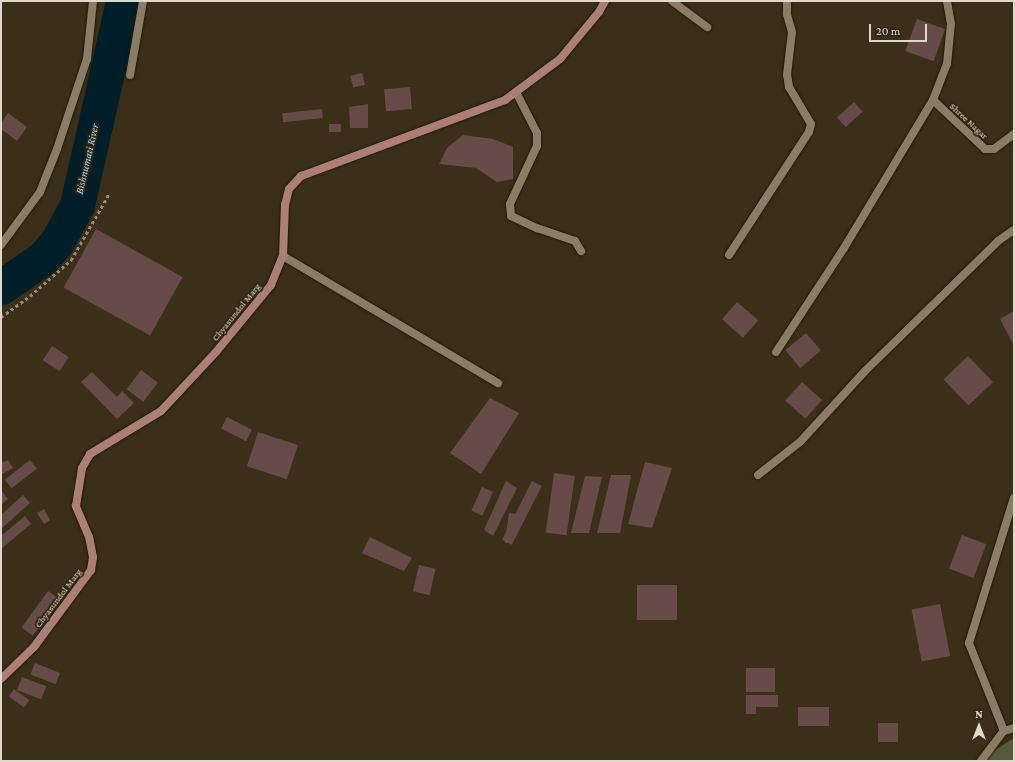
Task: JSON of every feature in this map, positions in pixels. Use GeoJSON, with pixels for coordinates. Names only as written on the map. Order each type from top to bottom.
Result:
{"type":"FeatureCollection","features":[{"type":"Feature","properties":{"kind":"street"},"geometry":{"type":"LineString","coordinates":[[1,245],[40,192],[57,149],[87,59],[93,1]]}},
{"type":"Feature","properties":{"kind":"street"},"geometry":{"type":"LineString","coordinates":[[130,74],[143,1]]}},
{"type":"Feature","properties":{"kind":"street","name":"Chyasundol Marg"},"geometry":{"type":"LineString","coordinates":[[2,677],[34,647],[92,570],[93,558],[90,537],[76,506],[82,468],[90,454],[161,411],[178,394],[271,285],[283,256],[285,205],[289,189],[301,176],[505,100],[560,59],[599,12],[605,1]]}},
{"type":"Feature","properties":{"kind":"street"},"geometry":{"type":"LineString","coordinates":[[672,1],[707,27]]}},
{"type":"Feature","properties":{"kind":"street"},"geometry":{"type":"LineString","coordinates":[[729,255],[809,132],[811,124],[789,87],[787,75],[792,32],[787,14],[787,1]]}},
{"type":"Feature","properties":{"kind":"street"},"geometry":{"type":"LineString","coordinates":[[776,352],[844,248],[933,100],[947,64],[951,24],[947,1]]}},
{"type":"Feature","properties":{"kind":"street"},"geometry":{"type":"LineString","coordinates":[[516,92],[537,133],[537,146],[510,204],[511,216],[537,228],[575,241],[582,251]]}},
{"type":"Feature","properties":{"kind":"street","name":"Shree Nagar"},"geometry":{"type":"LineString","coordinates":[[933,100],[985,148],[994,149],[1014,134]]}},
{"type":"Feature","properties":{"kind":"street"},"geometry":{"type":"LineString","coordinates":[[758,475],[800,442],[865,371],[998,241],[1014,230]]}},
{"type":"Feature","properties":{"kind":"street"},"geometry":{"type":"LineString","coordinates":[[283,256],[498,383]]}},
{"type":"Feature","properties":{"kind":"street"},"geometry":{"type":"LineString","coordinates":[[1004,731],[969,643],[1014,498]]}},
{"type":"Feature","properties":{"kind":"street"},"geometry":{"type":"LineString","coordinates":[[980,761],[1004,731],[1014,728]]}},
{"type":"Feature","properties":{"kind":"path"},"geometry":{"type":"LineString","coordinates":[[1,317],[30,296],[71,260],[110,192]]}},
{"type":"Feature","properties":{"kind":"green space"},"geometry":{"type":"Polygon","coordinates":[[[1014,738],[1014,761],[978,761],[1014,738]]]}},
{"type":"Feature","properties":{"kind":"building"},"geometry":{"type":"Polygon","coordinates":[[[917,19],[945,29],[934,61],[905,51],[917,19]]]}},
{"type":"Feature","properties":{"kind":"building"},"geometry":{"type":"Polygon","coordinates":[[[362,73],[365,85],[353,88],[350,76],[362,73]]]}},
{"type":"Feature","properties":{"kind":"building"},"geometry":{"type":"Polygon","coordinates":[[[410,87],[412,109],[386,111],[384,89],[410,87]]]}},
{"type":"Feature","properties":{"kind":"building"},"geometry":{"type":"Polygon","coordinates":[[[854,102],[863,112],[846,127],[837,117],[854,102]]]}},
{"type":"Feature","properties":{"kind":"building"},"geometry":{"type":"Polygon","coordinates":[[[368,104],[368,128],[350,128],[349,107],[368,104]]]}},
{"type":"Feature","properties":{"kind":"building"},"geometry":{"type":"Polygon","coordinates":[[[322,109],[323,118],[283,122],[282,113],[322,109]]]}},
{"type":"Feature","properties":{"kind":"building"},"geometry":{"type":"Polygon","coordinates":[[[8,113],[27,127],[17,141],[1,129],[1,123],[8,113]]]}},
{"type":"Feature","properties":{"kind":"building"},"geometry":{"type":"Polygon","coordinates":[[[329,124],[341,124],[341,132],[329,132],[329,124]]]}},
{"type":"Feature","properties":{"kind":"building"},"geometry":{"type":"Polygon","coordinates":[[[463,135],[493,139],[513,147],[513,179],[497,182],[476,168],[439,164],[447,148],[463,135]]]}},
{"type":"Feature","properties":{"kind":"building"},"geometry":{"type":"Polygon","coordinates":[[[96,229],[183,277],[150,336],[64,288],[96,229]]]}},
{"type":"Feature","properties":{"kind":"building"},"geometry":{"type":"Polygon","coordinates":[[[737,302],[758,320],[743,338],[722,319],[737,302]]]}},
{"type":"Feature","properties":{"kind":"building"},"geometry":{"type":"Polygon","coordinates":[[[1014,311],[1014,346],[1000,319],[1014,311]]]}},
{"type":"Feature","properties":{"kind":"building"},"geometry":{"type":"Polygon","coordinates":[[[806,333],[821,351],[800,368],[785,350],[806,333]]]}},
{"type":"Feature","properties":{"kind":"building"},"geometry":{"type":"Polygon","coordinates":[[[52,346],[69,357],[60,371],[43,360],[52,346]]]}},
{"type":"Feature","properties":{"kind":"building"},"geometry":{"type":"Polygon","coordinates":[[[968,356],[993,382],[969,406],[944,380],[968,356]]]}},
{"type":"Feature","properties":{"kind":"building"},"geometry":{"type":"Polygon","coordinates":[[[141,370],[158,383],[143,402],[127,389],[141,370]]]}},
{"type":"Feature","properties":{"kind":"building"},"geometry":{"type":"Polygon","coordinates":[[[92,372],[117,397],[122,391],[134,403],[117,419],[81,382],[92,372]]]}},
{"type":"Feature","properties":{"kind":"building"},"geometry":{"type":"Polygon","coordinates":[[[802,382],[822,400],[805,419],[785,401],[802,382]]]}},
{"type":"Feature","properties":{"kind":"building"},"geometry":{"type":"Polygon","coordinates":[[[490,398],[519,413],[481,474],[450,453],[490,398]]]}},
{"type":"Feature","properties":{"kind":"building"},"geometry":{"type":"Polygon","coordinates":[[[227,417],[252,430],[246,441],[221,429],[227,417]]]}},
{"type":"Feature","properties":{"kind":"building"},"geometry":{"type":"Polygon","coordinates":[[[258,432],[298,445],[287,479],[247,466],[258,432]]]}},
{"type":"Feature","properties":{"kind":"building"},"geometry":{"type":"Polygon","coordinates":[[[8,460],[13,468],[1,475],[1,463],[8,460]]]}},
{"type":"Feature","properties":{"kind":"building"},"geometry":{"type":"Polygon","coordinates":[[[30,460],[37,469],[12,488],[5,480],[30,460]]]}},
{"type":"Feature","properties":{"kind":"building"},"geometry":{"type":"Polygon","coordinates":[[[645,462],[672,468],[652,528],[628,524],[645,462]]]}},
{"type":"Feature","properties":{"kind":"building"},"geometry":{"type":"Polygon","coordinates":[[[554,473],[575,476],[566,535],[546,532],[554,473]]]}},
{"type":"Feature","properties":{"kind":"building"},"geometry":{"type":"Polygon","coordinates":[[[611,475],[631,475],[620,533],[597,533],[611,475]]]}},
{"type":"Feature","properties":{"kind":"building"},"geometry":{"type":"Polygon","coordinates":[[[585,476],[602,477],[589,533],[571,533],[585,476]]]}},
{"type":"Feature","properties":{"kind":"building"},"geometry":{"type":"Polygon","coordinates":[[[506,481],[517,488],[493,536],[484,530],[506,481]]]}},
{"type":"Feature","properties":{"kind":"building"},"geometry":{"type":"Polygon","coordinates":[[[532,481],[542,486],[512,545],[502,540],[532,481]]]}},
{"type":"Feature","properties":{"kind":"building"},"geometry":{"type":"Polygon","coordinates":[[[482,487],[493,492],[482,516],[471,511],[482,487]]]}},
{"type":"Feature","properties":{"kind":"building"},"geometry":{"type":"Polygon","coordinates":[[[1,490],[8,499],[1,505],[1,490]]]}},
{"type":"Feature","properties":{"kind":"building"},"geometry":{"type":"Polygon","coordinates":[[[23,495],[30,503],[1,529],[1,515],[23,495]]]}},
{"type":"Feature","properties":{"kind":"building"},"geometry":{"type":"Polygon","coordinates":[[[44,509],[50,520],[44,524],[37,513],[44,509]]]}},
{"type":"Feature","properties":{"kind":"building"},"geometry":{"type":"Polygon","coordinates":[[[509,513],[516,514],[512,544],[505,543],[509,513]]]}},
{"type":"Feature","properties":{"kind":"building"},"geometry":{"type":"Polygon","coordinates":[[[25,516],[31,524],[1,549],[1,536],[25,516]]]}},
{"type":"Feature","properties":{"kind":"building"},"geometry":{"type":"Polygon","coordinates":[[[962,535],[986,544],[973,578],[949,569],[962,535]]]}},
{"type":"Feature","properties":{"kind":"building"},"geometry":{"type":"Polygon","coordinates":[[[370,537],[412,558],[404,571],[362,553],[370,537]]]}},
{"type":"Feature","properties":{"kind":"building"},"geometry":{"type":"Polygon","coordinates":[[[419,565],[436,569],[429,595],[413,591],[419,565]]]}},
{"type":"Feature","properties":{"kind":"building"},"geometry":{"type":"Polygon","coordinates":[[[637,585],[677,585],[677,620],[637,620],[637,585]]]}},
{"type":"Feature","properties":{"kind":"building"},"geometry":{"type":"Polygon","coordinates":[[[48,591],[59,599],[33,636],[22,627],[48,591]]]}},
{"type":"Feature","properties":{"kind":"building"},"geometry":{"type":"Polygon","coordinates":[[[940,604],[950,656],[922,662],[912,610],[940,604]]]}},
{"type":"Feature","properties":{"kind":"building"},"geometry":{"type":"Polygon","coordinates":[[[35,663],[60,673],[56,684],[31,674],[35,663]]]}},
{"type":"Feature","properties":{"kind":"building"},"geometry":{"type":"Polygon","coordinates":[[[746,668],[775,668],[775,692],[746,692],[746,668]]]}},
{"type":"Feature","properties":{"kind":"building"},"geometry":{"type":"Polygon","coordinates":[[[22,677],[46,686],[41,699],[17,690],[22,677]]]}},
{"type":"Feature","properties":{"kind":"building"},"geometry":{"type":"Polygon","coordinates":[[[14,689],[29,700],[24,707],[9,696],[14,689]]]}},
{"type":"Feature","properties":{"kind":"building"},"geometry":{"type":"Polygon","coordinates":[[[746,695],[778,695],[778,707],[756,707],[756,714],[746,714],[746,695]]]}},
{"type":"Feature","properties":{"kind":"building"},"geometry":{"type":"Polygon","coordinates":[[[798,707],[829,707],[829,726],[798,726],[798,707]]]}},
{"type":"Feature","properties":{"kind":"building"},"geometry":{"type":"Polygon","coordinates":[[[878,723],[898,723],[898,742],[878,742],[878,723]]]}},
{"type":"Feature","properties":{"kind":"waterway","name":"Bishnumati River"},"geometry":{"type":"LineString","coordinates":[[1,287],[43,258],[57,242],[77,205],[123,1]]}}]}
